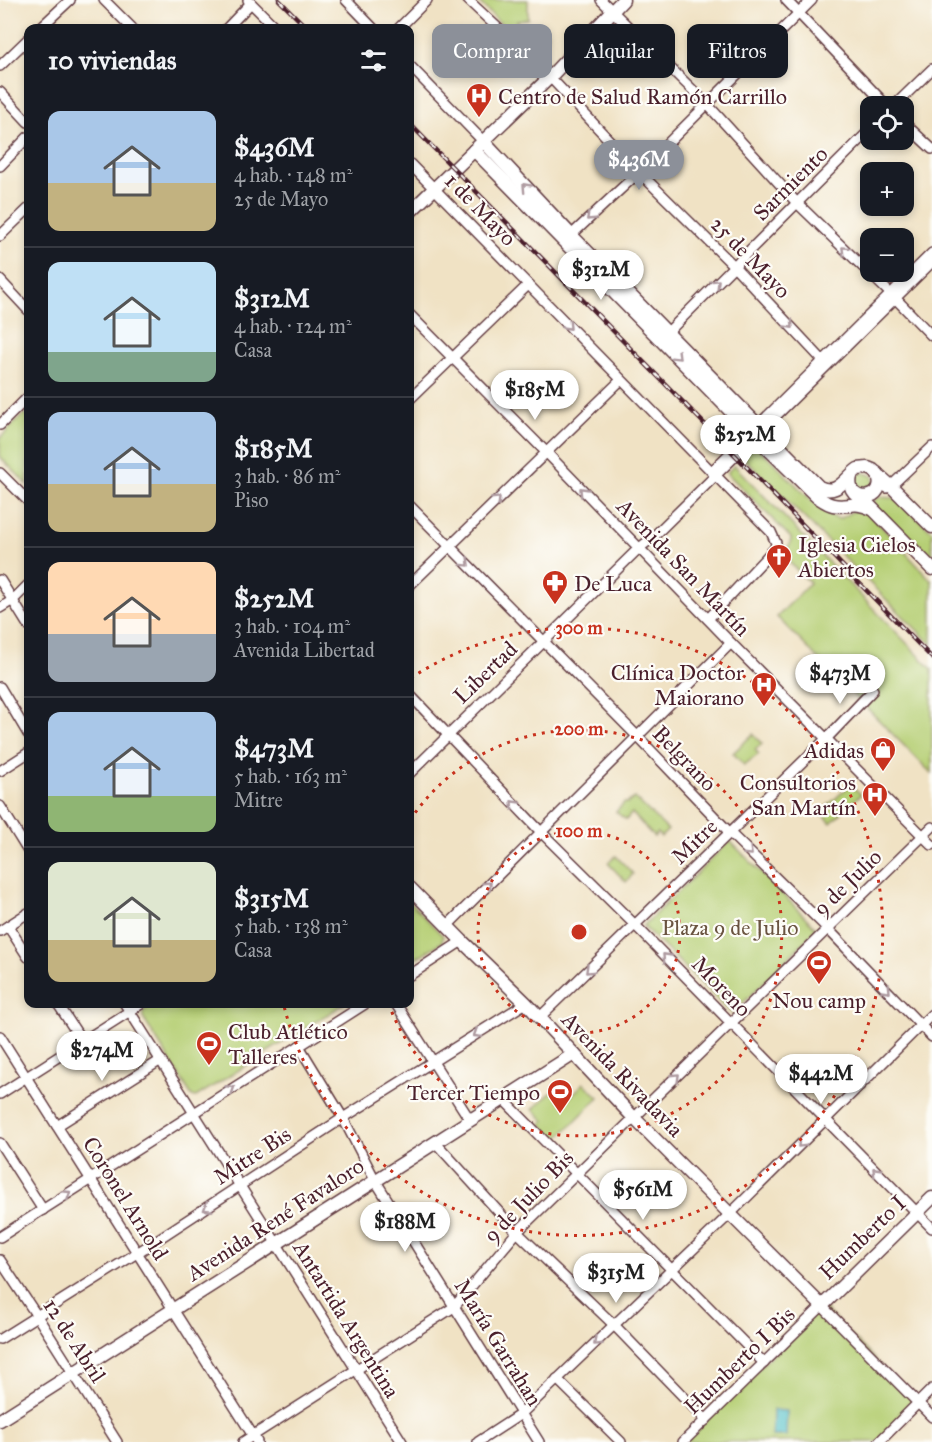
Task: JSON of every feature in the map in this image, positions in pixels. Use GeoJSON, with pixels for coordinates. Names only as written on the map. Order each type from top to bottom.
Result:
{"type":"FeatureCollection","features":[{"type":"Feature","properties":{"kind":"main road"},"geometry":{"type":"LineString","coordinates":[[552,74],[623,0]]}},
{"type":"Feature","properties":{"kind":"main road"},"geometry":{"type":"LineString","coordinates":[[414,208],[548,78]]}},
{"type":"Feature","properties":{"kind":"main road"},"geometry":{"type":"LineString","coordinates":[[478,145],[757,430],[819,487],[834,490],[858,469],[871,469],[932,526]]}},
{"type":"Feature","properties":{"kind":"main road"},"geometry":{"type":"LineString","coordinates":[[757,430],[816,496],[833,505],[861,504],[872,509]]}},
{"type":"Feature","properties":{"kind":"main road"},"geometry":{"type":"LineString","coordinates":[[847,505],[879,487],[877,473]]}},
{"type":"Feature","properties":{"kind":"main road"},"geometry":{"type":"LineString","coordinates":[[851,476],[850,486],[853,491],[866,496],[872,509],[932,569]]}},
{"type":"Feature","properties":{"kind":"main road","name":"Avenida Rivadavia"},"geometry":{"type":"LineString","coordinates":[[414,892],[540,1017],[634,1118],[822,1306]]}},
{"type":"Feature","properties":{"kind":"main road","name":"Avenida René Favaloro"},"geometry":{"type":"LineString","coordinates":[[0,1420],[574,1054]]}},
{"type":"Feature","properties":{"kind":"main road","name":"Humberto I"},"geometry":{"type":"LineString","coordinates":[[822,1306],[932,1198]]}},
{"type":"Feature","properties":{"kind":"street"},"geometry":{"type":"LineString","coordinates":[[44,24],[70,0]]}},
{"type":"Feature","properties":{"kind":"street"},"geometry":{"type":"LineString","coordinates":[[104,0],[128,24]]}},
{"type":"Feature","properties":{"kind":"street"},"geometry":{"type":"LineString","coordinates":[[346,0],[369,24]]}},
{"type":"Feature","properties":{"kind":"street"},"geometry":{"type":"LineString","coordinates":[[403,24],[427,0]]}},
{"type":"Feature","properties":{"kind":"street","name":"25 de Mayo"},"geometry":{"type":"LineString","coordinates":[[468,0],[494,24]]}},
{"type":"Feature","properties":{"kind":"street"},"geometry":{"type":"LineString","coordinates":[[601,0],[707,104],[797,203],[932,336]]}},
{"type":"Feature","properties":{"kind":"street"},"geometry":{"type":"LineString","coordinates":[[786,0],[877,96]]}},
{"type":"Feature","properties":{"kind":"street"},"geometry":{"type":"LineString","coordinates":[[567,238],[639,172],[812,0]]}},
{"type":"Feature","properties":{"kind":"street"},"geometry":{"type":"LineString","coordinates":[[230,24],[250,2],[272,24]]}},
{"type":"Feature","properties":{"kind":"street"},"geometry":{"type":"LineString","coordinates":[[0,66],[24,43]]}},
{"type":"Feature","properties":{"kind":"street"},"geometry":{"type":"LineString","coordinates":[[904,96],[932,69]]}},
{"type":"Feature","properties":{"kind":"street"},"geometry":{"type":"LineString","coordinates":[[414,71],[478,145]]}},
{"type":"Feature","properties":{"kind":"street","name":"25 de Mayo"},"geometry":{"type":"LineString","coordinates":[[552,78],[639,172],[734,266],[825,363]]}},
{"type":"Feature","properties":{"kind":"street"},"geometry":{"type":"LineString","coordinates":[[0,92],[24,118]]}},
{"type":"Feature","properties":{"kind":"street"},"geometry":{"type":"LineString","coordinates":[[914,132],[932,149]]}},
{"type":"Feature","properties":{"kind":"street","name":"Sarmiento"},"geometry":{"type":"LineString","coordinates":[[664,336],[860,140]]}},
{"type":"Feature","properties":{"kind":"street"},"geometry":{"type":"LineString","coordinates":[[0,166],[24,141]]}},
{"type":"Feature","properties":{"kind":"street","name":"1 de Mayo"},"geometry":{"type":"LineString","coordinates":[[414,168],[771,532],[776,543],[775,548],[708,619]]}},
{"type":"Feature","properties":{"kind":"street"},"geometry":{"type":"LineString","coordinates":[[0,236],[24,213]]}},
{"type":"Feature","properties":{"kind":"street"},"geometry":{"type":"LineString","coordinates":[[893,296],[932,253]]}},
{"type":"Feature","properties":{"kind":"street"},"geometry":{"type":"LineString","coordinates":[[893,296],[932,262]]}},
{"type":"Feature","properties":{"kind":"street"},"geometry":{"type":"LineString","coordinates":[[0,280],[24,306]]}},
{"type":"Feature","properties":{"kind":"street"},"geometry":{"type":"LineString","coordinates":[[414,395],[528,285]]}},
{"type":"Feature","properties":{"kind":"street","name":"Libertad"},"geometry":{"type":"LineString","coordinates":[[414,769],[638,549],[651,540],[713,474],[893,296]]}},
{"type":"Feature","properties":{"kind":"street","name":"Avenida San Martín"},"geometry":{"type":"LineString","coordinates":[[414,319],[638,549],[932,845]]}},
{"type":"Feature","properties":{"kind":"street"},"geometry":{"type":"LineString","coordinates":[[414,581],[621,380]]}},
{"type":"Feature","properties":{"kind":"street"},"geometry":{"type":"LineString","coordinates":[[0,425],[24,401]]}},
{"type":"Feature","properties":{"kind":"street"},"geometry":{"type":"LineString","coordinates":[[866,496],[891,486],[932,447]]}},
{"type":"Feature","properties":{"kind":"street"},"geometry":{"type":"LineString","coordinates":[[0,473],[24,497]]}},
{"type":"Feature","properties":{"kind":"street"},"geometry":{"type":"LineString","coordinates":[[827,503],[840,485]]}},
{"type":"Feature","properties":{"kind":"street","name":"Belgrano"},"geometry":{"type":"LineString","coordinates":[[414,510],[932,1037]]}},
{"type":"Feature","properties":{"kind":"street"},"geometry":{"type":"LineString","coordinates":[[0,580],[24,618]]}},
{"type":"Feature","properties":{"kind":"street"},"geometry":{"type":"LineString","coordinates":[[0,608],[24,589]]}},
{"type":"Feature","properties":{"kind":"street"},"geometry":{"type":"LineString","coordinates":[[447,926],[731,643]]}},
{"type":"Feature","properties":{"kind":"street"},"geometry":{"type":"LineString","coordinates":[[0,687],[24,727]]}},
{"type":"Feature","properties":{"kind":"street","name":"Mitre"},"geometry":{"type":"LineString","coordinates":[[540,1017],[730,833],[873,690]]}},
{"type":"Feature","properties":{"kind":"street","name":"Moreno"},"geometry":{"type":"LineString","coordinates":[[414,699],[541,832],[932,1228]]}},
{"type":"Feature","properties":{"kind":"street"},"geometry":{"type":"LineString","coordinates":[[0,771],[24,756]]}},
{"type":"Feature","properties":{"kind":"street"},"geometry":{"type":"LineString","coordinates":[[0,806],[24,845]]}},
{"type":"Feature","properties":{"kind":"street","name":"9 de Julio"},"geometry":{"type":"LineString","coordinates":[[634,1118],[932,827]]}},
{"type":"Feature","properties":{"kind":"street"},"geometry":{"type":"LineString","coordinates":[[24,916],[4,928],[24,952]]}},
{"type":"Feature","properties":{"kind":"street"},"geometry":{"type":"LineString","coordinates":[[414,972],[462,941]]}},
{"type":"Feature","properties":{"kind":"street","name":"Mitre Bis"},"geometry":{"type":"LineString","coordinates":[[0,1339],[526,1003]]}},
{"type":"Feature","properties":{"kind":"street"},"geometry":{"type":"LineString","coordinates":[[61,1008],[82,1041]]}},
{"type":"Feature","properties":{"kind":"street"},"geometry":{"type":"LineString","coordinates":[[0,1094],[82,1041],[126,1008]]}},
{"type":"Feature","properties":{"kind":"street","name":"Antartida Argentina"},"geometry":{"type":"LineString","coordinates":[[128,1008],[402,1442]]}},
{"type":"Feature","properties":{"kind":"street"},"geometry":{"type":"LineString","coordinates":[[0,1237],[359,1008]]}},
{"type":"Feature","properties":{"kind":"street"},"geometry":{"type":"LineString","coordinates":[[399,1008],[470,1120]]}},
{"type":"Feature","properties":{"kind":"street"},"geometry":{"type":"LineString","coordinates":[[478,1442],[521,1414],[730,1214],[932,1014]]}},
{"type":"Feature","properties":{"kind":"street","name":"Coronel Arnold"},"geometry":{"type":"LineString","coordinates":[[0,1036],[255,1439]]}},
{"type":"Feature","properties":{"kind":"street","name":"María Garrahan"},"geometry":{"type":"LineString","coordinates":[[299,1046],[343,1118],[375,1180],[539,1442]]}},
{"type":"Feature","properties":{"kind":"street"},"geometry":{"type":"LineString","coordinates":[[57,1126],[161,1060]]}},
{"type":"Feature","properties":{"kind":"street"},"geometry":{"type":"LineString","coordinates":[[503,1099],[764,1363]]}},
{"type":"Feature","properties":{"kind":"street","name":"9 de Julio Bis"},"geometry":{"type":"LineString","coordinates":[[243,1442],[255,1439],[454,1307],[517,1232],[634,1118]]}},
{"type":"Feature","properties":{"kind":"street"},"geometry":{"type":"LineString","coordinates":[[435,1142],[517,1232],[614,1325],[706,1420]]}},
{"type":"Feature","properties":{"kind":"street"},"geometry":{"type":"LineString","coordinates":[[0,1143],[43,1210]]}},
{"type":"Feature","properties":{"kind":"street","name":"12 de Abril"},"geometry":{"type":"LineString","coordinates":[[0,1260],[117,1442]]}},
{"type":"Feature","properties":{"kind":"street","name":"Humberto I Bis"},"geometry":{"type":"LineString","coordinates":[[683,1442],[822,1306]]}},
{"type":"Feature","properties":{"kind":"street","name":"Avenida Rivadavia"},"geometry":{"type":"LineString","coordinates":[[822,1306],[932,1418]]}},
{"type":"Feature","properties":{"kind":"street"},"geometry":{"type":"LineString","coordinates":[[557,1379],[621,1442]]}},
{"type":"Feature","properties":{"kind":"street"},"geometry":{"type":"LineString","coordinates":[[879,1442],[932,1389]]}},
{"type":"Feature","properties":{"kind":"green space"},"geometry":{"type":"Polygon","coordinates":[[[477,0],[528,0],[528,19],[517,20],[517,24],[501,24],[477,0]]]}},
{"type":"Feature","properties":{"kind":"green space"},"geometry":{"type":"Polygon","coordinates":[[[24,414],[24,481],[0,457],[0,438],[24,414]]]}},
{"type":"Feature","properties":{"kind":"green space"},"geometry":{"type":"Polygon","coordinates":[[[752,448],[759,448],[810,499],[833,517],[839,519],[853,511],[868,512],[932,581],[932,645],[743,457],[752,448]]]}},
{"type":"Feature","properties":{"kind":"green space"},"geometry":{"type":"Polygon","coordinates":[[[734,465],[932,669],[932,774],[777,617],[810,583],[780,553],[790,545],[791,538],[727,473],[734,465]]]}},
{"type":"Feature","properties":{"kind":"green space"},"geometry":{"type":"Polygon","coordinates":[[[861,472],[873,476],[874,485],[867,492],[858,490],[854,478],[861,472]]]}},
{"type":"Feature","properties":{"kind":"green space"},"geometry":{"type":"Polygon","coordinates":[[[878,497],[895,498],[932,531],[932,566],[874,506],[874,501],[878,497]]]}},
{"type":"Feature","properties":{"kind":"green space"},"geometry":{"type":"Polygon","coordinates":[[[753,734],[762,744],[755,750],[759,754],[744,765],[733,753],[753,734]]]}},
{"type":"Feature","properties":{"kind":"green space"},"geometry":{"type":"Polygon","coordinates":[[[850,785],[861,794],[831,823],[821,812],[850,785]]]}},
{"type":"Feature","properties":{"kind":"green space"},"geometry":{"type":"Polygon","coordinates":[[[635,798],[668,830],[661,837],[657,833],[654,837],[632,813],[626,820],[616,812],[624,803],[635,798]]]}},
{"type":"Feature","properties":{"kind":"green space","name":"Plaza 9 de Julio"},"geometry":{"type":"Polygon","coordinates":[[[730,841],[817,929],[732,1014],[643,926],[730,841]]]}},
{"type":"Feature","properties":{"kind":"green space"},"geometry":{"type":"Polygon","coordinates":[[[616,856],[633,874],[626,882],[608,863],[616,856]]]}},
{"type":"Feature","properties":{"kind":"green space"},"geometry":{"type":"Polygon","coordinates":[[[414,906],[443,936],[442,942],[414,960],[414,906]]]}},
{"type":"Feature","properties":{"kind":"green space","name":"Club Atlético Talleres"},"geometry":{"type":"Polygon","coordinates":[[[148,1008],[338,1008],[196,1097],[192,1096],[143,1018],[143,1011],[148,1008]]]}},
{"type":"Feature","properties":{"kind":"green space","name":"Tercer Tiempo"},"geometry":{"type":"Polygon","coordinates":[[[584,1083],[599,1097],[556,1140],[541,1124],[545,1121],[533,1109],[555,1089],[568,1099],[584,1083]]]}},
{"type":"Feature","properties":{"kind":"green space"},"geometry":{"type":"Polygon","coordinates":[[[822,1306],[918,1403],[879,1442],[683,1442],[822,1306]]]}},
{"type":"Feature","properties":{"kind":"water"},"geometry":{"type":"Polygon","coordinates":[[[773,1410],[787,1411],[786,1436],[772,1436],[773,1410]]]}},
{"type":"Feature","properties":{"kind":"railway"},"geometry":{"type":"LineString","coordinates":[[279,0],[303,24]]}},
{"type":"Feature","properties":{"kind":"railway"},"geometry":{"type":"LineString","coordinates":[[414,128],[932,658]]}},
{"type":"Feature","properties":{"kind":"place","name":"Centro de Salud Ramón Carrillo"},"geometry":{"type":"Point","coordinates":[479,119]}},
{"type":"Feature","properties":{"kind":"place","name":"Iglesia Cielos Abiertos"},"geometry":{"type":"Point","coordinates":[779,580]}},
{"type":"Feature","properties":{"kind":"place","name":"De Luca"},"geometry":{"type":"Point","coordinates":[555,606]}},
{"type":"Feature","properties":{"kind":"place","name":"Clínica Doctor Maiorano"},"geometry":{"type":"Point","coordinates":[764,708]}},
{"type":"Feature","properties":{"kind":"place","name":"Adidas"},"geometry":{"type":"Point","coordinates":[883,773]}},
{"type":"Feature","properties":{"kind":"place","name":"Consultorios San Martín"},"geometry":{"type":"Point","coordinates":[875,818]}},
{"type":"Feature","properties":{"kind":"place","name":"Nou camp"},"geometry":{"type":"Point","coordinates":[819,986]}},
{"type":"Feature","properties":{"kind":"place","name":"Club Atlético Talleres"},"geometry":{"type":"Point","coordinates":[209,1067]}},
{"type":"Feature","properties":{"kind":"place","name":"Tercer Tiempo"},"geometry":{"type":"Point","coordinates":[560,1115]}}]}
